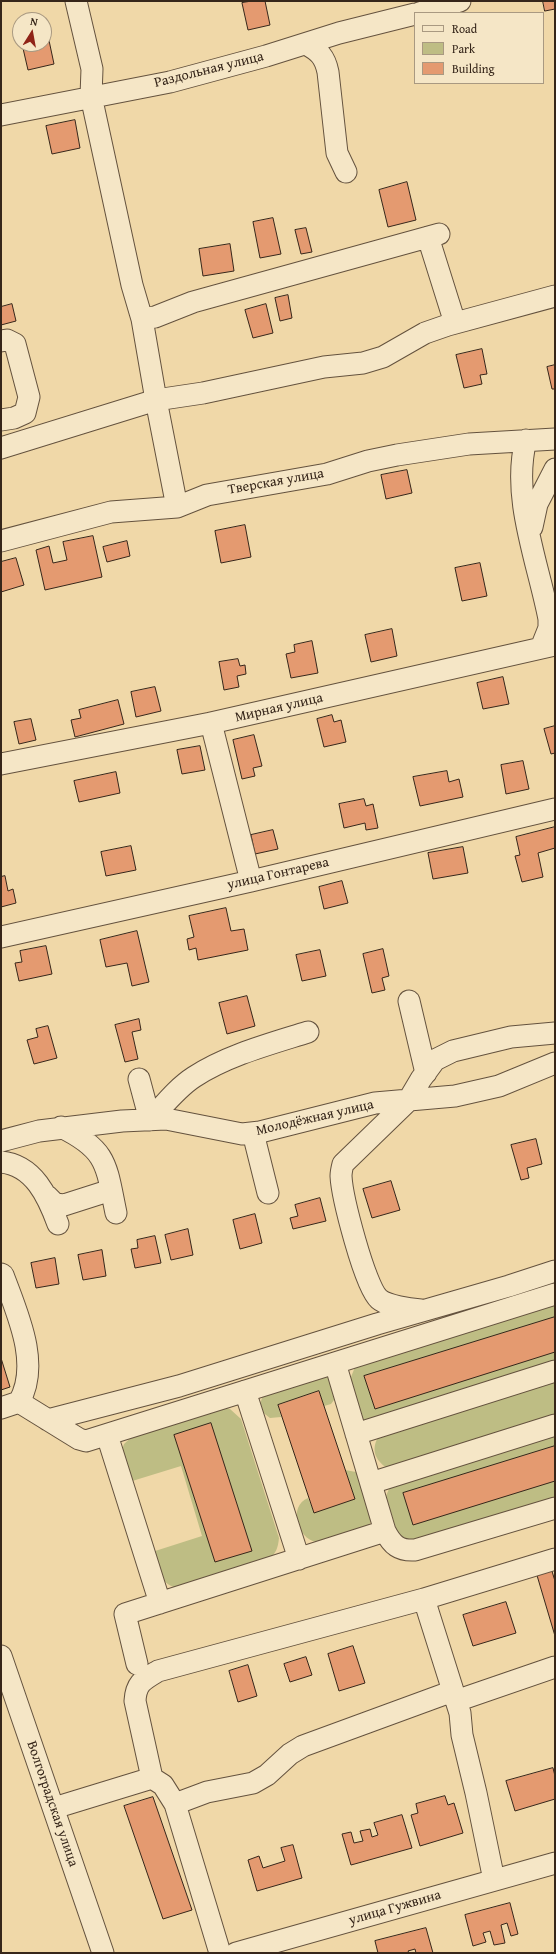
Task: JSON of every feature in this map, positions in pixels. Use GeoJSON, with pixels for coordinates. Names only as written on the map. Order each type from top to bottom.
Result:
{"type":"FeatureCollection","features":[{"type":"Feature","properties":{"kind":"street"},"geometry":{"type":"LineString","coordinates":[[76,1],[92,69],[91,96],[132,285],[142,319],[177,507]]}},
{"type":"Feature","properties":{"kind":"street"},"geometry":{"type":"LineString","coordinates":[[422,12],[460,1]]}},
{"type":"Feature","properties":{"kind":"street","name":"Раздольная улица"},"geometry":{"type":"LineString","coordinates":[[1,115],[91,96],[170,82],[266,56],[338,33],[414,14]]}},
{"type":"Feature","properties":{"kind":"street"},"geometry":{"type":"LineString","coordinates":[[306,44],[317,50],[325,59],[328,72],[337,154],[346,172]]}},
{"type":"Feature","properties":{"kind":"street"},"geometry":{"type":"LineString","coordinates":[[142,319],[155,317],[193,302],[434,236],[455,323]]}},
{"type":"Feature","properties":{"kind":"street"},"geometry":{"type":"LineString","coordinates":[[1,448],[156,400],[230,388],[324,367],[363,363],[383,357],[425,334],[455,323],[555,296]]}},
{"type":"Feature","properties":{"kind":"street"},"geometry":{"type":"LineString","coordinates":[[1,341],[7,340],[15,344],[29,397],[25,413],[14,418],[1,420]]}},
{"type":"Feature","properties":{"kind":"street","name":"Тверская улица"},"geometry":{"type":"LineString","coordinates":[[1,541],[111,512],[177,507],[207,495],[327,474],[368,461],[397,455],[469,444],[555,439]]}},
{"type":"Feature","properties":{"kind":"street"},"geometry":{"type":"LineString","coordinates":[[526,440],[522,454],[524,507],[530,540],[549,619],[548,646]]}},
{"type":"Feature","properties":{"kind":"street"},"geometry":{"type":"LineString","coordinates":[[530,540],[536,504],[555,469]]}},
{"type":"Feature","properties":{"kind":"street","name":"Мирная улица"},"geometry":{"type":"LineString","coordinates":[[1,764],[211,723],[548,646]]}},
{"type":"Feature","properties":{"kind":"street"},"geometry":{"type":"LineString","coordinates":[[211,723],[251,881]]}},
{"type":"Feature","properties":{"kind":"street","name":"улица Гонтарева"},"geometry":{"type":"LineString","coordinates":[[1,937],[251,881],[555,808]]}},
{"type":"Feature","properties":{"kind":"street"},"geometry":{"type":"LineString","coordinates":[[409,1001],[426,1073]]}},
{"type":"Feature","properties":{"kind":"street"},"geometry":{"type":"LineString","coordinates":[[150,1120],[178,1090],[194,1077],[250,1050],[308,1032]]}},
{"type":"Feature","properties":{"kind":"street"},"geometry":{"type":"LineString","coordinates":[[424,1311],[399,1307],[380,1300],[369,1284],[350,1222],[341,1176],[343,1164],[408,1101],[435,1060],[453,1051],[511,1037],[555,1033]]}},
{"type":"Feature","properties":{"kind":"street","name":"Молодёжная улица"},"geometry":{"type":"LineString","coordinates":[[2,1140],[61,1127],[122,1120],[166,1120],[242,1134],[253,1133],[375,1103],[455,1096],[499,1086],[555,1063]]}},
{"type":"Feature","properties":{"kind":"street"},"geometry":{"type":"LineString","coordinates":[[139,1079],[150,1120]]}},
{"type":"Feature","properties":{"kind":"street"},"geometry":{"type":"LineString","coordinates":[[61,1127],[82,1137],[94,1148],[105,1166],[116,1213]]}},
{"type":"Feature","properties":{"kind":"street"},"geometry":{"type":"LineString","coordinates":[[253,1133],[268,1193]]}},
{"type":"Feature","properties":{"kind":"street"},"geometry":{"type":"LineString","coordinates":[[1,1162],[20,1168],[35,1180],[47,1196],[56,1204],[64,1205],[98,1192],[111,1190]]}},
{"type":"Feature","properties":{"kind":"street"},"geometry":{"type":"LineString","coordinates":[[47,1196],[58,1224]]}},
{"type":"Feature","properties":{"kind":"street"},"geometry":{"type":"LineString","coordinates":[[48,1420],[179,1386],[555,1271]]}},
{"type":"Feature","properties":{"kind":"street"},"geometry":{"type":"LineString","coordinates":[[1,1274],[4,1275],[26,1339],[26,1391],[10,1405],[48,1420],[79,1440],[86,1441],[555,1294]]}},
{"type":"Feature","properties":{"kind":"street"},"geometry":{"type":"LineString","coordinates":[[335,1363],[385,1531],[390,1541],[397,1548],[404,1551],[415,1550],[555,1508]]}},
{"type":"Feature","properties":{"kind":"street"},"geometry":{"type":"LineString","coordinates":[[356,1434],[555,1371]]}},
{"type":"Feature","properties":{"kind":"street"},"geometry":{"type":"LineString","coordinates":[[245,1391],[299,1559]]}},
{"type":"Feature","properties":{"kind":"street"},"geometry":{"type":"LineString","coordinates":[[371,1483],[555,1425]]}},
{"type":"Feature","properties":{"kind":"street"},"geometry":{"type":"LineString","coordinates":[[107,1435],[160,1603]]}},
{"type":"Feature","properties":{"kind":"street"},"geometry":{"type":"LineString","coordinates":[[137,1664],[125,1614],[385,1531]]}},
{"type":"Feature","properties":{"kind":"street"},"geometry":{"type":"LineString","coordinates":[[220,1953],[175,1804],[163,1785],[152,1778],[135,1701],[136,1690],[141,1682],[158,1671],[424,1599],[555,1559]]}},
{"type":"Feature","properties":{"kind":"street"},"geometry":{"type":"LineString","coordinates":[[424,1599],[460,1713],[462,1735],[476,1792],[494,1880]]}},
{"type":"Feature","properties":{"kind":"street","name":"Волгоградская улица"},"geometry":{"type":"LineString","coordinates":[[1,1656],[103,1953]]}},
{"type":"Feature","properties":{"kind":"street"},"geometry":{"type":"LineString","coordinates":[[175,1804],[207,1792],[253,1783],[267,1775],[290,1754],[303,1746],[454,1696],[555,1667]]}},
{"type":"Feature","properties":{"kind":"street"},"geometry":{"type":"LineString","coordinates":[[54,1808],[152,1778]]}},
{"type":"Feature","properties":{"kind":"street","name":"улица Гужвина"},"geometry":{"type":"LineString","coordinates":[[236,1953],[555,1863]]}},
{"type":"Feature","properties":{"kind":"green space"},"geometry":{"type":"Polygon","coordinates":[[[555,1301],[555,1367],[368,1422],[361,1418],[349,1382],[355,1367],[555,1301]]]}},
{"type":"Feature","properties":{"kind":"green space"},"geometry":{"type":"Polygon","coordinates":[[[325,1376],[331,1380],[337,1396],[331,1404],[324,1406],[319,1391],[278,1405],[281,1417],[270,1418],[261,1411],[260,1404],[263,1395],[325,1376]]]}},
{"type":"Feature","properties":{"kind":"green space"},"geometry":{"type":"Polygon","coordinates":[[[555,1377],[555,1421],[387,1468],[380,1462],[375,1454],[375,1446],[378,1437],[555,1377]]]}},
{"type":"Feature","properties":{"kind":"green space"},"geometry":{"type":"Polygon","coordinates":[[[223,1407],[230,1409],[241,1419],[279,1538],[278,1545],[275,1553],[269,1560],[181,1589],[164,1581],[158,1571],[152,1552],[202,1536],[181,1466],[129,1482],[122,1450],[124,1444],[136,1433],[223,1407]]]}},
{"type":"Feature","properties":{"kind":"green space"},"geometry":{"type":"Polygon","coordinates":[[[555,1429],[555,1499],[412,1543],[398,1535],[386,1496],[391,1484],[555,1429]]]}},
{"type":"Feature","properties":{"kind":"green space"},"geometry":{"type":"Polygon","coordinates":[[[345,1470],[362,1475],[373,1519],[368,1526],[316,1542],[309,1539],[304,1535],[297,1522],[298,1508],[302,1502],[308,1498],[314,1512],[355,1499],[345,1470]]]}},
{"type":"Feature","properties":{"kind":"building"},"geometry":{"type":"Polygon","coordinates":[[[265,1],[270,25],[248,30],[242,3],[265,1]]]}},
{"type":"Feature","properties":{"kind":"building"},"geometry":{"type":"Polygon","coordinates":[[[543,1],[555,1],[555,9],[545,11],[543,1]]]}},
{"type":"Feature","properties":{"kind":"building"},"geometry":{"type":"Polygon","coordinates":[[[24,52],[51,52],[54,64],[28,70],[24,52]]]}},
{"type":"Feature","properties":{"kind":"building"},"geometry":{"type":"Polygon","coordinates":[[[75,120],[80,148],[52,154],[46,126],[75,120]]]}},
{"type":"Feature","properties":{"kind":"building"},"geometry":{"type":"Polygon","coordinates":[[[407,182],[416,220],[388,227],[379,190],[407,182]]]}},
{"type":"Feature","properties":{"kind":"building"},"geometry":{"type":"Polygon","coordinates":[[[273,218],[281,254],[260,258],[253,222],[273,218]]]}},
{"type":"Feature","properties":{"kind":"building"},"geometry":{"type":"Polygon","coordinates":[[[306,228],[312,252],[301,254],[295,230],[306,228]]]}},
{"type":"Feature","properties":{"kind":"building"},"geometry":{"type":"Polygon","coordinates":[[[230,244],[234,271],[203,276],[199,249],[230,244]]]}},
{"type":"Feature","properties":{"kind":"building"},"geometry":{"type":"Polygon","coordinates":[[[288,295],[292,318],[280,321],[275,298],[288,295]]]}},
{"type":"Feature","properties":{"kind":"building"},"geometry":{"type":"Polygon","coordinates":[[[12,304],[16,321],[1,325],[1,307],[12,304]]]}},
{"type":"Feature","properties":{"kind":"building"},"geometry":{"type":"Polygon","coordinates":[[[266,304],[273,333],[253,338],[245,310],[266,304]]]}},
{"type":"Feature","properties":{"kind":"building"},"geometry":{"type":"Polygon","coordinates":[[[482,349],[487,374],[480,375],[482,384],[464,388],[456,355],[482,349]]]}},
{"type":"Feature","properties":{"kind":"building"},"geometry":{"type":"Polygon","coordinates":[[[555,365],[555,389],[552,389],[547,367],[555,365]]]}},
{"type":"Feature","properties":{"kind":"building"},"geometry":{"type":"Polygon","coordinates":[[[407,470],[412,493],[386,499],[381,475],[407,470]]]}},
{"type":"Feature","properties":{"kind":"building"},"geometry":{"type":"Polygon","coordinates":[[[245,525],[251,557],[221,563],[215,531],[245,525]]]}},
{"type":"Feature","properties":{"kind":"building"},"geometry":{"type":"Polygon","coordinates":[[[93,536],[102,577],[45,590],[36,550],[49,546],[53,563],[67,560],[63,542],[93,536]]]}},
{"type":"Feature","properties":{"kind":"building"},"geometry":{"type":"Polygon","coordinates":[[[127,541],[130,556],[107,562],[103,547],[127,541]]]}},
{"type":"Feature","properties":{"kind":"building"},"geometry":{"type":"Polygon","coordinates":[[[16,558],[24,585],[1,592],[1,562],[16,558]]]}},
{"type":"Feature","properties":{"kind":"building"},"geometry":{"type":"Polygon","coordinates":[[[480,563],[487,596],[462,601],[455,568],[480,563]]]}},
{"type":"Feature","properties":{"kind":"building"},"geometry":{"type":"Polygon","coordinates":[[[392,629],[397,656],[371,662],[365,635],[392,629]]]}},
{"type":"Feature","properties":{"kind":"building"},"geometry":{"type":"Polygon","coordinates":[[[312,641],[318,673],[291,678],[286,654],[295,652],[294,645],[312,641]]]}},
{"type":"Feature","properties":{"kind":"building"},"geometry":{"type":"Polygon","coordinates":[[[238,659],[240,666],[245,665],[246,674],[237,676],[239,687],[224,690],[219,662],[238,659]]]}},
{"type":"Feature","properties":{"kind":"building"},"geometry":{"type":"Polygon","coordinates":[[[503,677],[509,704],[483,709],[477,683],[503,677]]]}},
{"type":"Feature","properties":{"kind":"building"},"geometry":{"type":"Polygon","coordinates":[[[155,687],[161,711],[136,717],[131,692],[155,687]]]}},
{"type":"Feature","properties":{"kind":"building"},"geometry":{"type":"Polygon","coordinates":[[[118,700],[124,724],[75,737],[71,720],[81,718],[79,710],[118,700]]]}},
{"type":"Feature","properties":{"kind":"building"},"geometry":{"type":"Polygon","coordinates":[[[332,715],[334,722],[341,720],[346,742],[324,747],[317,719],[332,715]]]}},
{"type":"Feature","properties":{"kind":"building"},"geometry":{"type":"Polygon","coordinates":[[[31,719],[36,740],[19,744],[14,722],[31,719]]]}},
{"type":"Feature","properties":{"kind":"building"},"geometry":{"type":"Polygon","coordinates":[[[555,726],[555,753],[551,754],[544,729],[555,726]]]}},
{"type":"Feature","properties":{"kind":"building"},"geometry":{"type":"Polygon","coordinates":[[[254,735],[262,766],[253,768],[255,776],[242,779],[233,740],[254,735]]]}},
{"type":"Feature","properties":{"kind":"building"},"geometry":{"type":"Polygon","coordinates":[[[200,746],[205,770],[182,774],[177,750],[200,746]]]}},
{"type":"Feature","properties":{"kind":"building"},"geometry":{"type":"Polygon","coordinates":[[[523,761],[529,789],[506,794],[501,765],[523,761]]]}},
{"type":"Feature","properties":{"kind":"building"},"geometry":{"type":"Polygon","coordinates":[[[447,771],[449,782],[459,779],[463,797],[420,806],[413,777],[447,771]]]}},
{"type":"Feature","properties":{"kind":"building"},"geometry":{"type":"Polygon","coordinates":[[[116,772],[120,793],[79,802],[74,781],[116,772]]]}},
{"type":"Feature","properties":{"kind":"building"},"geometry":{"type":"Polygon","coordinates":[[[364,799],[366,806],[373,804],[378,828],[366,830],[365,823],[344,828],[339,804],[364,799]]]}},
{"type":"Feature","properties":{"kind":"building"},"geometry":{"type":"Polygon","coordinates":[[[555,827],[555,848],[538,853],[543,877],[522,882],[515,856],[520,855],[516,837],[555,827]]]}},
{"type":"Feature","properties":{"kind":"building"},"geometry":{"type":"Polygon","coordinates":[[[273,830],[278,849],[255,854],[251,835],[273,830]]]}},
{"type":"Feature","properties":{"kind":"building"},"geometry":{"type":"Polygon","coordinates":[[[131,846],[136,870],[106,876],[101,852],[131,846]]]}},
{"type":"Feature","properties":{"kind":"building"},"geometry":{"type":"Polygon","coordinates":[[[463,847],[468,873],[433,879],[428,853],[463,847]]]}},
{"type":"Feature","properties":{"kind":"building"},"geometry":{"type":"Polygon","coordinates":[[[5,876],[8,891],[13,889],[16,903],[1,907],[1,877],[5,876]]]}},
{"type":"Feature","properties":{"kind":"building"},"geometry":{"type":"Polygon","coordinates":[[[342,881],[348,903],[324,909],[319,887],[342,881]]]}},
{"type":"Feature","properties":{"kind":"building"},"geometry":{"type":"Polygon","coordinates":[[[226,908],[231,931],[244,929],[248,950],[198,960],[196,948],[189,950],[187,939],[194,937],[189,916],[226,908]]]}},
{"type":"Feature","properties":{"kind":"building"},"geometry":{"type":"Polygon","coordinates":[[[137,931],[149,982],[132,986],[127,963],[106,967],[100,940],[137,931]]]}},
{"type":"Feature","properties":{"kind":"building"},"geometry":{"type":"Polygon","coordinates":[[[46,946],[52,974],[19,981],[15,963],[22,962],[20,951],[46,946]]]}},
{"type":"Feature","properties":{"kind":"building"},"geometry":{"type":"Polygon","coordinates":[[[383,949],[389,976],[382,978],[385,990],[372,993],[363,954],[383,949]]]}},
{"type":"Feature","properties":{"kind":"building"},"geometry":{"type":"Polygon","coordinates":[[[320,950],[326,976],[302,981],[296,955],[320,950]]]}},
{"type":"Feature","properties":{"kind":"building"},"geometry":{"type":"Polygon","coordinates":[[[247,996],[255,1026],[227,1034],[219,1003],[247,996]]]}},
{"type":"Feature","properties":{"kind":"building"},"geometry":{"type":"Polygon","coordinates":[[[139,1019],[141,1030],[132,1032],[138,1059],[125,1062],[115,1025],[139,1019]]]}},
{"type":"Feature","properties":{"kind":"building"},"geometry":{"type":"Polygon","coordinates":[[[48,1026],[57,1058],[34,1064],[27,1040],[38,1037],[36,1029],[48,1026]]]}},
{"type":"Feature","properties":{"kind":"building"},"geometry":{"type":"Polygon","coordinates":[[[536,1139],[542,1164],[527,1168],[529,1178],[521,1180],[511,1145],[536,1139]]]}},
{"type":"Feature","properties":{"kind":"building"},"geometry":{"type":"Polygon","coordinates":[[[391,1181],[400,1210],[372,1218],[363,1189],[391,1181]]]}},
{"type":"Feature","properties":{"kind":"building"},"geometry":{"type":"Polygon","coordinates":[[[320,1198],[326,1221],[293,1229],[290,1218],[298,1216],[295,1205],[320,1198]]]}},
{"type":"Feature","properties":{"kind":"building"},"geometry":{"type":"Polygon","coordinates":[[[255,1214],[262,1243],[240,1249],[233,1220],[255,1214]]]}},
{"type":"Feature","properties":{"kind":"building"},"geometry":{"type":"Polygon","coordinates":[[[188,1229],[193,1255],[171,1260],[165,1235],[188,1229]]]}},
{"type":"Feature","properties":{"kind":"building"},"geometry":{"type":"Polygon","coordinates":[[[155,1236],[161,1263],[135,1268],[131,1249],[138,1248],[137,1240],[155,1236]]]}},
{"type":"Feature","properties":{"kind":"building"},"geometry":{"type":"Polygon","coordinates":[[[102,1250],[106,1276],[83,1280],[78,1255],[102,1250]]]}},
{"type":"Feature","properties":{"kind":"building"},"geometry":{"type":"Polygon","coordinates":[[[55,1258],[59,1284],[36,1288],[31,1263],[55,1258]]]}},
{"type":"Feature","properties":{"kind":"building"},"geometry":{"type":"Polygon","coordinates":[[[555,1317],[555,1352],[375,1409],[364,1376],[555,1317]]]}},
{"type":"Feature","properties":{"kind":"building"},"geometry":{"type":"Polygon","coordinates":[[[1,1358],[10,1387],[1,1390],[1,1358]]]}},
{"type":"Feature","properties":{"kind":"building"},"geometry":{"type":"Polygon","coordinates":[[[319,1391],[355,1499],[314,1513],[278,1405],[319,1391]]]}},
{"type":"Feature","properties":{"kind":"building"},"geometry":{"type":"Polygon","coordinates":[[[211,1423],[252,1551],[215,1562],[174,1435],[211,1423]]]}},
{"type":"Feature","properties":{"kind":"building"},"geometry":{"type":"Polygon","coordinates":[[[555,1446],[555,1481],[413,1525],[403,1493],[555,1446]]]}},
{"type":"Feature","properties":{"kind":"building"},"geometry":{"type":"Polygon","coordinates":[[[551,1568],[555,1581],[555,1636],[536,1572],[551,1568]]]}},
{"type":"Feature","properties":{"kind":"building"},"geometry":{"type":"Polygon","coordinates":[[[506,1602],[516,1633],[473,1646],[463,1615],[506,1602]]]}},
{"type":"Feature","properties":{"kind":"building"},"geometry":{"type":"Polygon","coordinates":[[[353,1646],[365,1683],[339,1691],[328,1654],[353,1646]]]}},
{"type":"Feature","properties":{"kind":"building"},"geometry":{"type":"Polygon","coordinates":[[[306,1657],[312,1675],[290,1682],[284,1664],[306,1657]]]}},
{"type":"Feature","properties":{"kind":"building"},"geometry":{"type":"Polygon","coordinates":[[[248,1665],[257,1696],[238,1702],[229,1671],[248,1665]]]}},
{"type":"Feature","properties":{"kind":"building"},"geometry":{"type":"Polygon","coordinates":[[[553,1768],[555,1776],[555,1799],[515,1811],[506,1781],[553,1768]]]}},
{"type":"Feature","properties":{"kind":"building"},"geometry":{"type":"Polygon","coordinates":[[[445,1796],[448,1805],[454,1803],[463,1833],[420,1846],[411,1815],[418,1813],[416,1804],[445,1796]]]}},
{"type":"Feature","properties":{"kind":"building"},"geometry":{"type":"Polygon","coordinates":[[[153,1797],[192,1910],[163,1919],[124,1806],[153,1797]]]}},
{"type":"Feature","properties":{"kind":"building"},"geometry":{"type":"Polygon","coordinates":[[[402,1815],[412,1848],[351,1865],[342,1834],[351,1832],[354,1843],[363,1841],[360,1831],[370,1829],[372,1837],[378,1835],[374,1823],[402,1815]]]}},
{"type":"Feature","properties":{"kind":"building"},"geometry":{"type":"Polygon","coordinates":[[[293,1845],[302,1878],[257,1891],[248,1860],[259,1856],[263,1868],[285,1861],[281,1848],[293,1845]]]}},
{"type":"Feature","properties":{"kind":"building"},"geometry":{"type":"Polygon","coordinates":[[[510,1903],[518,1934],[511,1936],[507,1923],[501,1925],[505,1943],[494,1945],[490,1931],[483,1933],[486,1942],[473,1946],[465,1915],[510,1903]]]}},
{"type":"Feature","properties":{"kind":"building"},"geometry":{"type":"Polygon","coordinates":[[[426,1928],[433,1953],[416,1953],[415,1949],[408,1951],[409,1953],[378,1953],[375,1941],[426,1928]]]}}]}
